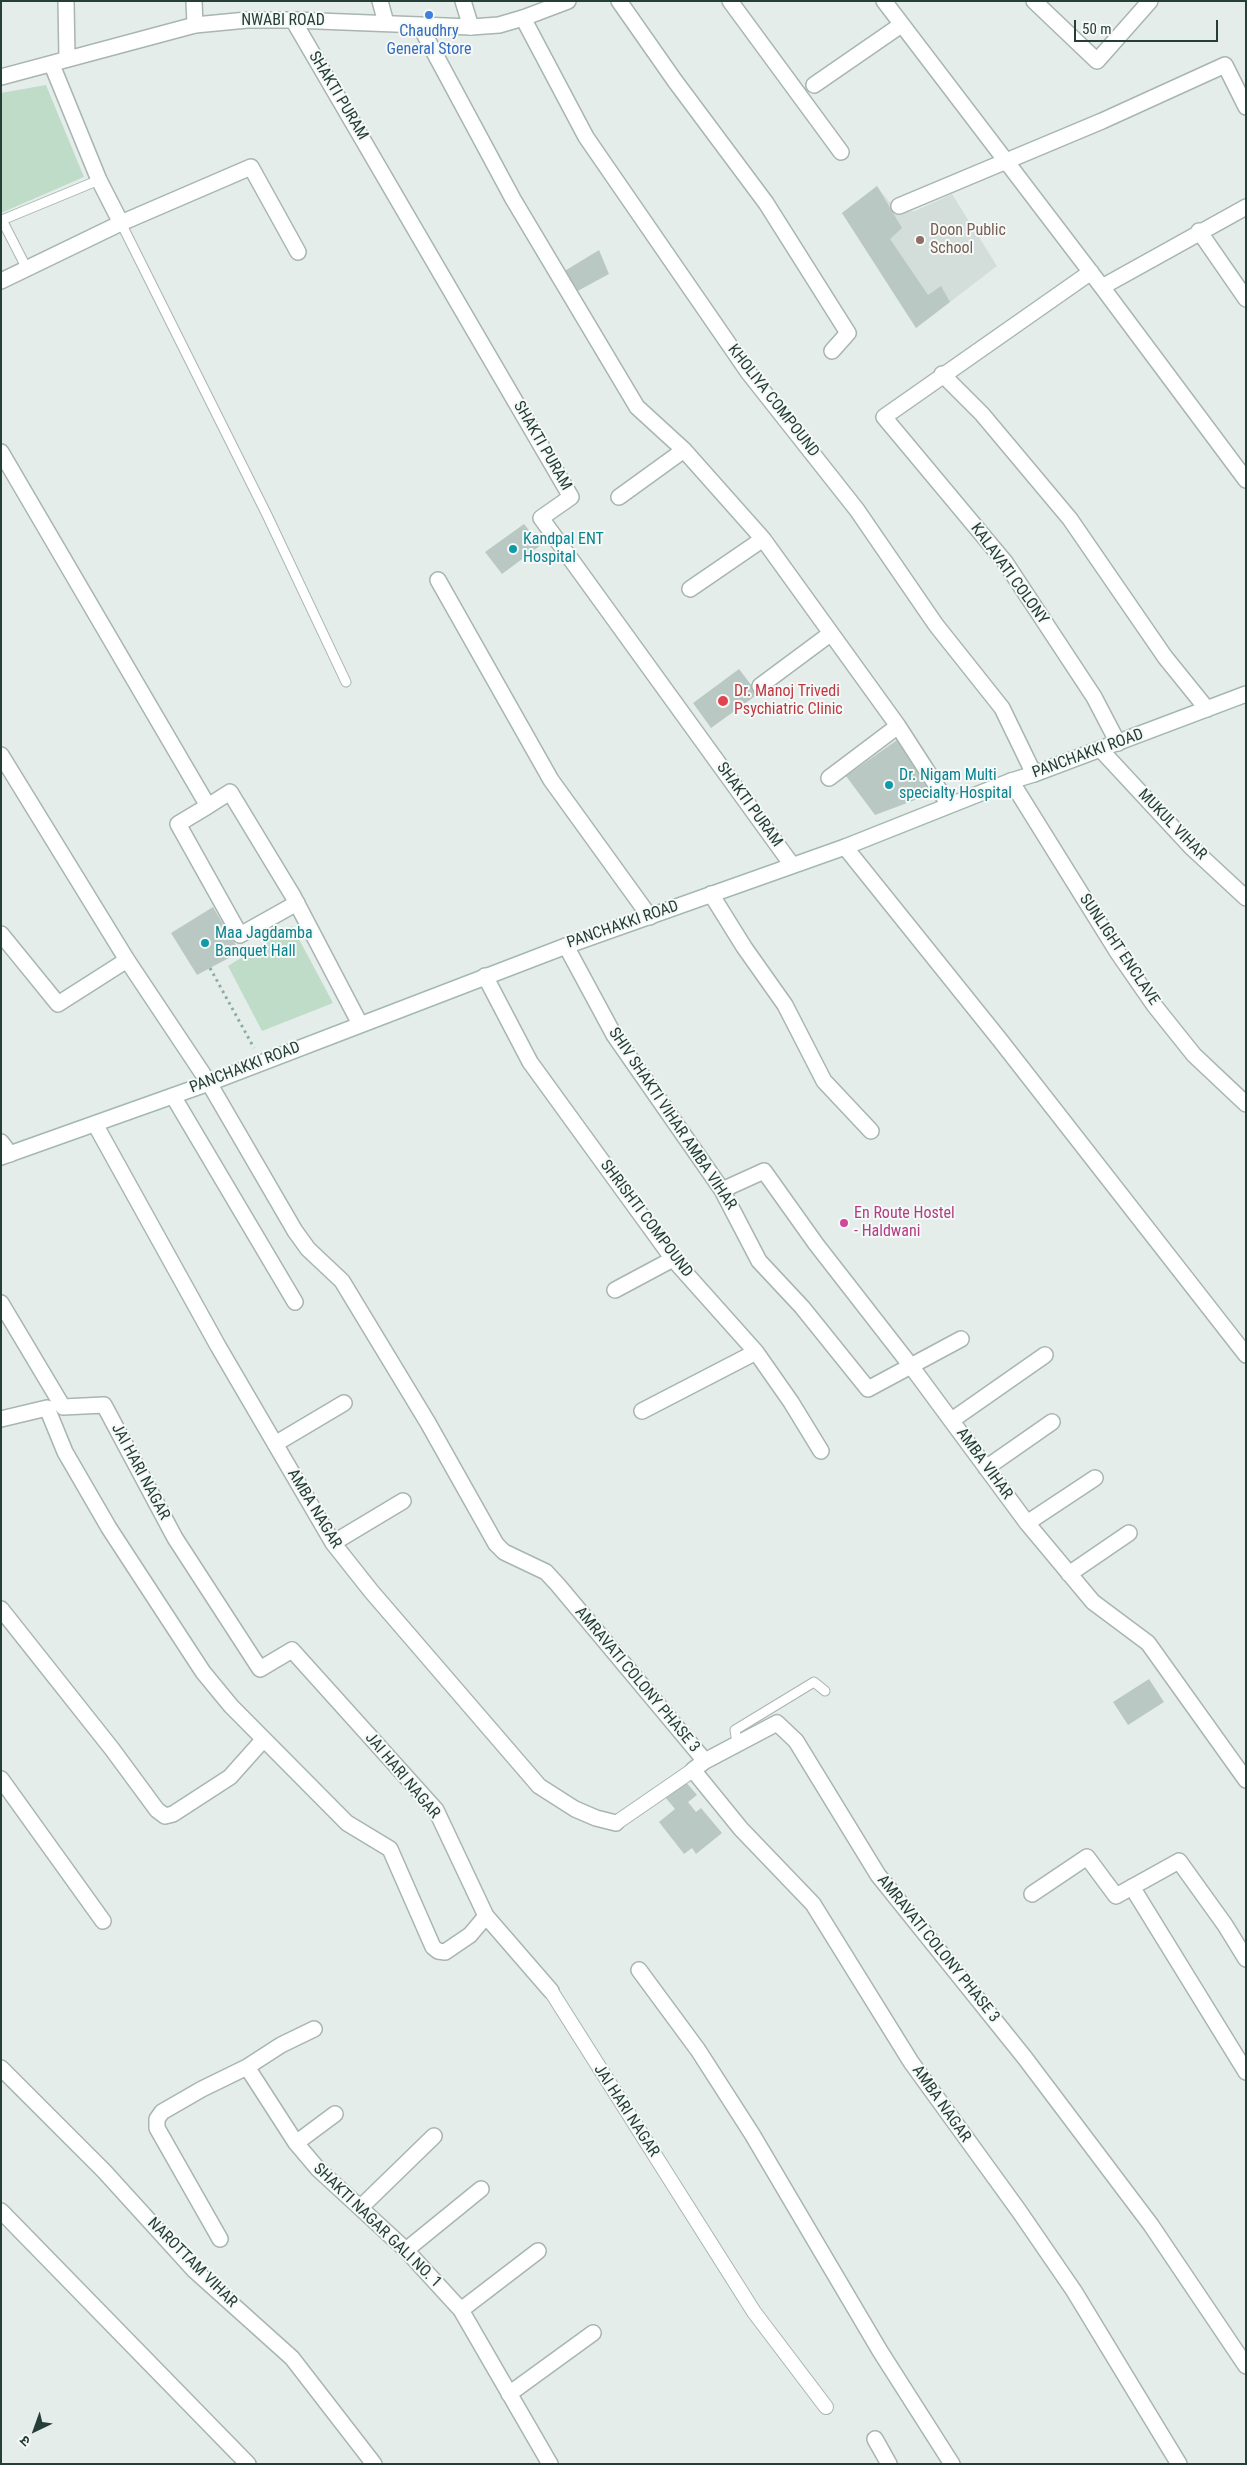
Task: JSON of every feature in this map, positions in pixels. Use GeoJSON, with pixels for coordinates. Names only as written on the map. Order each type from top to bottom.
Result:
{"type":"FeatureCollection","features":[{"type":"Feature","properties":{"kind":"street"},"geometry":{"type":"LineString","coordinates":[[66,1],[67,59]]}},
{"type":"Feature","properties":{"kind":"street"},"geometry":{"type":"LineString","coordinates":[[194,1],[195,25]]}},
{"type":"Feature","properties":{"kind":"street"},"geometry":{"type":"LineString","coordinates":[[380,1],[386,23]]}},
{"type":"Feature","properties":{"kind":"street"},"geometry":{"type":"LineString","coordinates":[[463,1],[470,27]]}},
{"type":"Feature","properties":{"kind":"street","name":"NWABI ROAD"},"geometry":{"type":"LineString","coordinates":[[1,78],[195,25],[293,20],[470,27],[499,24],[523,18],[568,1]]}},
{"type":"Feature","properties":{"kind":"street"},"geometry":{"type":"LineString","coordinates":[[619,1],[675,82],[766,203],[848,334],[832,351]]}},
{"type":"Feature","properties":{"kind":"street"},"geometry":{"type":"LineString","coordinates":[[730,1],[842,152]]}},
{"type":"Feature","properties":{"kind":"street"},"geometry":{"type":"LineString","coordinates":[[884,1],[1091,272],[1246,480]]}},
{"type":"Feature","properties":{"kind":"street"},"geometry":{"type":"LineString","coordinates":[[1034,1],[1097,61],[1150,1]]}},
{"type":"Feature","properties":{"kind":"street","name":"KHOLIYA COMPOUND"},"geometry":{"type":"LineString","coordinates":[[523,18],[592,145],[748,372],[858,510],[936,625],[1002,708],[1034,774]]}},
{"type":"Feature","properties":{"kind":"street","name":"SHAKTI PURAM"},"geometry":{"type":"LineString","coordinates":[[293,20],[571,497],[541,518],[792,865]]}},
{"type":"Feature","properties":{"kind":"street"},"geometry":{"type":"LineString","coordinates":[[814,85],[901,25]]}},
{"type":"Feature","properties":{"kind":"street"},"geometry":{"type":"LineString","coordinates":[[420,26],[513,198],[637,407],[684,450],[763,539],[898,726],[949,805]]}},
{"type":"Feature","properties":{"kind":"street"},"geometry":{"type":"LineString","coordinates":[[52,65],[99,180],[121,223]]}},
{"type":"Feature","properties":{"kind":"street"},"geometry":{"type":"LineString","coordinates":[[899,206],[1102,120],[1225,65],[1246,107]]}},
{"type":"Feature","properties":{"kind":"street"},"geometry":{"type":"LineString","coordinates":[[1,281],[26,267],[121,223],[251,167],[298,252]]}},
{"type":"Feature","properties":{"kind":"street"},"geometry":{"type":"LineString","coordinates":[[1102,287],[1246,207]]}},
{"type":"Feature","properties":{"kind":"street"},"geometry":{"type":"LineString","coordinates":[[1200,231],[1246,299]]}},
{"type":"Feature","properties":{"kind":"street"},"geometry":{"type":"LineString","coordinates":[[1091,272],[942,374],[982,414],[1070,520],[1165,657],[1207,709]]}},
{"type":"Feature","properties":{"kind":"street","name":"KALAVATI COLONY"},"geometry":{"type":"LineString","coordinates":[[942,374],[884,417],[1005,562],[1094,697],[1118,743]]}},
{"type":"Feature","properties":{"kind":"street"},"geometry":{"type":"LineString","coordinates":[[619,497],[684,450]]}},
{"type":"Feature","properties":{"kind":"street"},"geometry":{"type":"LineString","coordinates":[[1,453],[208,806]]}},
{"type":"Feature","properties":{"kind":"street"},"geometry":{"type":"LineString","coordinates":[[690,589],[763,539]]}},
{"type":"Feature","properties":{"kind":"street"},"geometry":{"type":"LineString","coordinates":[[438,580],[551,780],[650,916]]}},
{"type":"Feature","properties":{"kind":"street"},"geometry":{"type":"LineString","coordinates":[[760,686],[830,634]]}},
{"type":"Feature","properties":{"kind":"street","name":"PANCHAKKI ROAD"},"geometry":{"type":"LineString","coordinates":[[4,1151],[94,1124],[173,1096],[566,946],[845,847],[1011,781],[1101,750],[1246,694]]}},
{"type":"Feature","properties":{"kind":"street"},"geometry":{"type":"LineString","coordinates":[[829,778],[898,726]]}},
{"type":"Feature","properties":{"kind":"street","name":"MUKUL VIHAR"},"geometry":{"type":"LineString","coordinates":[[1101,750],[1191,847],[1246,898]]}},
{"type":"Feature","properties":{"kind":"street","name":"AMRAVATI COLONY PHASE 3"},"geometry":{"type":"LineString","coordinates":[[1,755],[127,960],[209,1082],[295,1232],[308,1249],[342,1281],[428,1424],[496,1544],[504,1552],[546,1572],[558,1585],[699,1765],[777,1723],[796,1741],[878,1875],[1025,2058],[1151,2225],[1246,2366]]}},
{"type":"Feature","properties":{"kind":"street","name":"SUNLIGHT ENCLAVE"},"geometry":{"type":"LineString","coordinates":[[1011,781],[1118,954],[1154,1005],[1194,1055],[1246,1104]]}},
{"type":"Feature","properties":{"kind":"street"},"geometry":{"type":"LineString","coordinates":[[296,903],[240,935],[178,824],[230,792],[296,903],[360,1024]]}},
{"type":"Feature","properties":{"kind":"street"},"geometry":{"type":"LineString","coordinates":[[845,847],[1006,1048],[1246,1355]]}},
{"type":"Feature","properties":{"kind":"street"},"geometry":{"type":"LineString","coordinates":[[711,894],[744,947],[786,1005],[824,1081],[870,1131]]}},
{"type":"Feature","properties":{"kind":"street"},"geometry":{"type":"LineString","coordinates":[[1,934],[58,1004],[127,960]]}},
{"type":"Feature","properties":{"kind":"street","name":"SHIV SHAKTI VIHAR AMBA VIHAR"},"geometry":{"type":"LineString","coordinates":[[566,946],[614,1035],[722,1190],[759,1261],[802,1307],[868,1389],[910,1366]]}},
{"type":"Feature","properties":{"kind":"street","name":"SHRISHTI COMPOUND"},"geometry":{"type":"LineString","coordinates":[[486,976],[530,1062],[673,1259],[756,1352],[791,1402],[821,1451]]}},
{"type":"Feature","properties":{"kind":"street"},"geometry":{"type":"LineString","coordinates":[[173,1096],[295,1302]]}},
{"type":"Feature","properties":{"kind":"street","name":"AMBA NAGAR"},"geometry":{"type":"LineString","coordinates":[[94,1124],[333,1543],[371,1591],[539,1786],[575,1809],[596,1818],[616,1823]]}},
{"type":"Feature","properties":{"kind":"street","name":"AMBA VIHAR"},"geometry":{"type":"LineString","coordinates":[[722,1190],[764,1171],[816,1244],[1069,1574],[1093,1602],[1148,1643],[1246,1780]]}},
{"type":"Feature","properties":{"kind":"street"},"geometry":{"type":"LineString","coordinates":[[615,1290],[673,1259]]}},
{"type":"Feature","properties":{"kind":"street"},"geometry":{"type":"LineString","coordinates":[[1,1303],[63,1407],[46,1408],[1,1419]]}},
{"type":"Feature","properties":{"kind":"street"},"geometry":{"type":"LineString","coordinates":[[910,1366],[962,1339]]}},
{"type":"Feature","properties":{"kind":"street"},"geometry":{"type":"LineString","coordinates":[[642,1410],[756,1352]]}},
{"type":"Feature","properties":{"kind":"street"},"geometry":{"type":"LineString","coordinates":[[952,1420],[1045,1355]]}},
{"type":"Feature","properties":{"kind":"street"},"geometry":{"type":"LineString","coordinates":[[275,1444],[344,1403]]}},
{"type":"Feature","properties":{"kind":"street","name":"JAI HARI NAGAR"},"geometry":{"type":"LineString","coordinates":[[63,1407],[104,1405],[175,1538],[260,1669],[292,1650],[436,1810],[486,1916],[551,1991],[754,2312],[826,2407]]}},
{"type":"Feature","properties":{"kind":"street"},"geometry":{"type":"LineString","coordinates":[[46,1408],[65,1452],[109,1528],[203,1672],[263,1740],[347,1824],[390,1849],[433,1947],[438,1951],[444,1952],[470,1935],[486,1916]]}},
{"type":"Feature","properties":{"kind":"street"},"geometry":{"type":"LineString","coordinates":[[986,1468],[1052,1422]]}},
{"type":"Feature","properties":{"kind":"street"},"geometry":{"type":"LineString","coordinates":[[1028,1522],[1095,1478]]}},
{"type":"Feature","properties":{"kind":"street"},"geometry":{"type":"LineString","coordinates":[[333,1543],[403,1501]]}},
{"type":"Feature","properties":{"kind":"street"},"geometry":{"type":"LineString","coordinates":[[1069,1574],[1129,1534]]}},
{"type":"Feature","properties":{"kind":"street"},"geometry":{"type":"LineString","coordinates":[[1,1609],[112,1749],[157,1810],[165,1816],[173,1814],[230,1777],[263,1740]]}},
{"type":"Feature","properties":{"kind":"street"},"geometry":{"type":"LineString","coordinates":[[616,1823],[699,1765]]}},
{"type":"Feature","properties":{"kind":"street","name":"AMBA NAGAR"},"geometry":{"type":"LineString","coordinates":[[699,1765],[741,1829],[814,1904],[910,2062],[1019,2211],[1074,2291],[1179,2464]]}},
{"type":"Feature","properties":{"kind":"street"},"geometry":{"type":"LineString","coordinates":[[1,1779],[103,1921]]}},
{"type":"Feature","properties":{"kind":"street"},"geometry":{"type":"LineString","coordinates":[[1032,1894],[1087,1857],[1116,1896],[1178,1861],[1225,1925],[1246,1959]]}},
{"type":"Feature","properties":{"kind":"street"},"geometry":{"type":"LineString","coordinates":[[1132,1887],[1246,2072]]}},
{"type":"Feature","properties":{"kind":"street"},"geometry":{"type":"LineString","coordinates":[[639,1970],[698,2050],[752,2134],[860,2318],[952,2464]]}},
{"type":"Feature","properties":{"kind":"street"},"geometry":{"type":"LineString","coordinates":[[220,2239],[157,2128],[157,2119],[162,2112],[202,2089],[247,2067],[281,2045],[314,2029]]}},
{"type":"Feature","properties":{"kind":"street","name":"SHAKTI NAGAR GALI NO. 1"},"geometry":{"type":"LineString","coordinates":[[247,2067],[296,2143],[327,2180],[361,2207],[406,2250],[461,2310],[550,2464]]}},
{"type":"Feature","properties":{"kind":"street","name":"NAROTTAM VIHAR"},"geometry":{"type":"LineString","coordinates":[[1,2068],[104,2171],[194,2270],[292,2358],[374,2464]]}},
{"type":"Feature","properties":{"kind":"street"},"geometry":{"type":"LineString","coordinates":[[296,2143],[335,2114]]}},
{"type":"Feature","properties":{"kind":"street"},"geometry":{"type":"LineString","coordinates":[[361,2207],[434,2136]]}},
{"type":"Feature","properties":{"kind":"street"},"geometry":{"type":"LineString","coordinates":[[406,2250],[481,2189]]}},
{"type":"Feature","properties":{"kind":"street"},"geometry":{"type":"LineString","coordinates":[[1,2211],[248,2464]]}},
{"type":"Feature","properties":{"kind":"street"},"geometry":{"type":"LineString","coordinates":[[461,2310],[538,2251]]}},
{"type":"Feature","properties":{"kind":"street"},"geometry":{"type":"LineString","coordinates":[[509,2394],[593,2333]]}},
{"type":"Feature","properties":{"kind":"street"},"geometry":{"type":"LineString","coordinates":[[875,2439],[890,2464]]}},
{"type":"Feature","properties":{"kind":"lane"},"geometry":{"type":"LineString","coordinates":[[26,267],[2,220],[99,180]]}},
{"type":"Feature","properties":{"kind":"lane"},"geometry":{"type":"LineString","coordinates":[[121,223],[267,515],[346,682]]}},
{"type":"Feature","properties":{"kind":"lane"},"geometry":{"type":"LineString","coordinates":[[737,1743],[735,1730],[814,1682],[825,1691]]}},
{"type":"Feature","properties":{"kind":"path"},"geometry":{"type":"LineString","coordinates":[[210,968],[262,1062]]}},
{"type":"Feature","properties":{"kind":"shaded area","name":"Doon Public School"},"geometry":{"type":"Polygon","coordinates":[[[877,186],[897,212],[915,211],[952,194],[997,266],[916,328],[842,213],[877,186]]]}},
{"type":"Feature","properties":{"kind":"green space"},"geometry":{"type":"Polygon","coordinates":[[[46,85],[84,177],[1,213],[1,93],[46,85]]]}},
{"type":"Feature","properties":{"kind":"green space"},"geometry":{"type":"Polygon","coordinates":[[[292,926],[333,1003],[262,1031],[228,966],[292,926]]]}},
{"type":"Feature","properties":{"kind":"building"},"geometry":{"type":"Polygon","coordinates":[[[877,186],[902,228],[890,239],[928,295],[941,286],[950,302],[916,328],[842,213],[877,186]]]}},
{"type":"Feature","properties":{"kind":"building"},"geometry":{"type":"Polygon","coordinates":[[[599,250],[609,274],[574,293],[563,272],[599,250]]]}},
{"type":"Feature","properties":{"kind":"building","name":"Kandpal ENT Hospital"},"geometry":{"type":"Polygon","coordinates":[[[524,524],[541,545],[502,574],[485,552],[524,524]]]}},
{"type":"Feature","properties":{"kind":"building"},"geometry":{"type":"Polygon","coordinates":[[[739,669],[758,694],[711,728],[693,703],[739,669]]]}},
{"type":"Feature","properties":{"kind":"building","name":"Dr. Nigam Multi specialty Hospital"},"geometry":{"type":"Polygon","coordinates":[[[897,740],[931,794],[875,815],[846,776],[897,740]]]}},
{"type":"Feature","properties":{"kind":"building","name":"Maa Jagdamba Banquet Hall"},"geometry":{"type":"Polygon","coordinates":[[[213,907],[240,952],[197,975],[171,933],[213,907]]]}},
{"type":"Feature","properties":{"kind":"building"},"geometry":{"type":"Polygon","coordinates":[[[1149,1679],[1164,1702],[1128,1725],[1113,1702],[1149,1679]]]}},
{"type":"Feature","properties":{"kind":"building"},"geometry":{"type":"Polygon","coordinates":[[[685,1781],[697,1795],[688,1802],[696,1812],[701,1808],[722,1833],[696,1854],[692,1848],[684,1854],[659,1822],[675,1809],[665,1797],[685,1781]]]}},
{"type":"Feature","properties":{"kind":"place","name":"Chaudhry General Store"},"geometry":{"type":"Point","coordinates":[429,15]}},
{"type":"Feature","properties":{"kind":"place","name":"Doon Public School"},"geometry":{"type":"Point","coordinates":[920,240]}},
{"type":"Feature","properties":{"kind":"place","name":"Kandpal ENT Hospital"},"geometry":{"type":"Point","coordinates":[513,549]}},
{"type":"Feature","properties":{"kind":"place","name":"Dr. Manoj Trivedi Psychiatric Clinic"},"geometry":{"type":"Point","coordinates":[723,701]}},
{"type":"Feature","properties":{"kind":"place","name":"Dr. Nigam Multi specialty Hospital"},"geometry":{"type":"Point","coordinates":[889,785]}},
{"type":"Feature","properties":{"kind":"place","name":"Maa Jagdamba Banquet Hall"},"geometry":{"type":"Point","coordinates":[205,943]}},
{"type":"Feature","properties":{"kind":"place","name":"En Route Hostel - Haldwani"},"geometry":{"type":"Point","coordinates":[844,1223]}}]}
